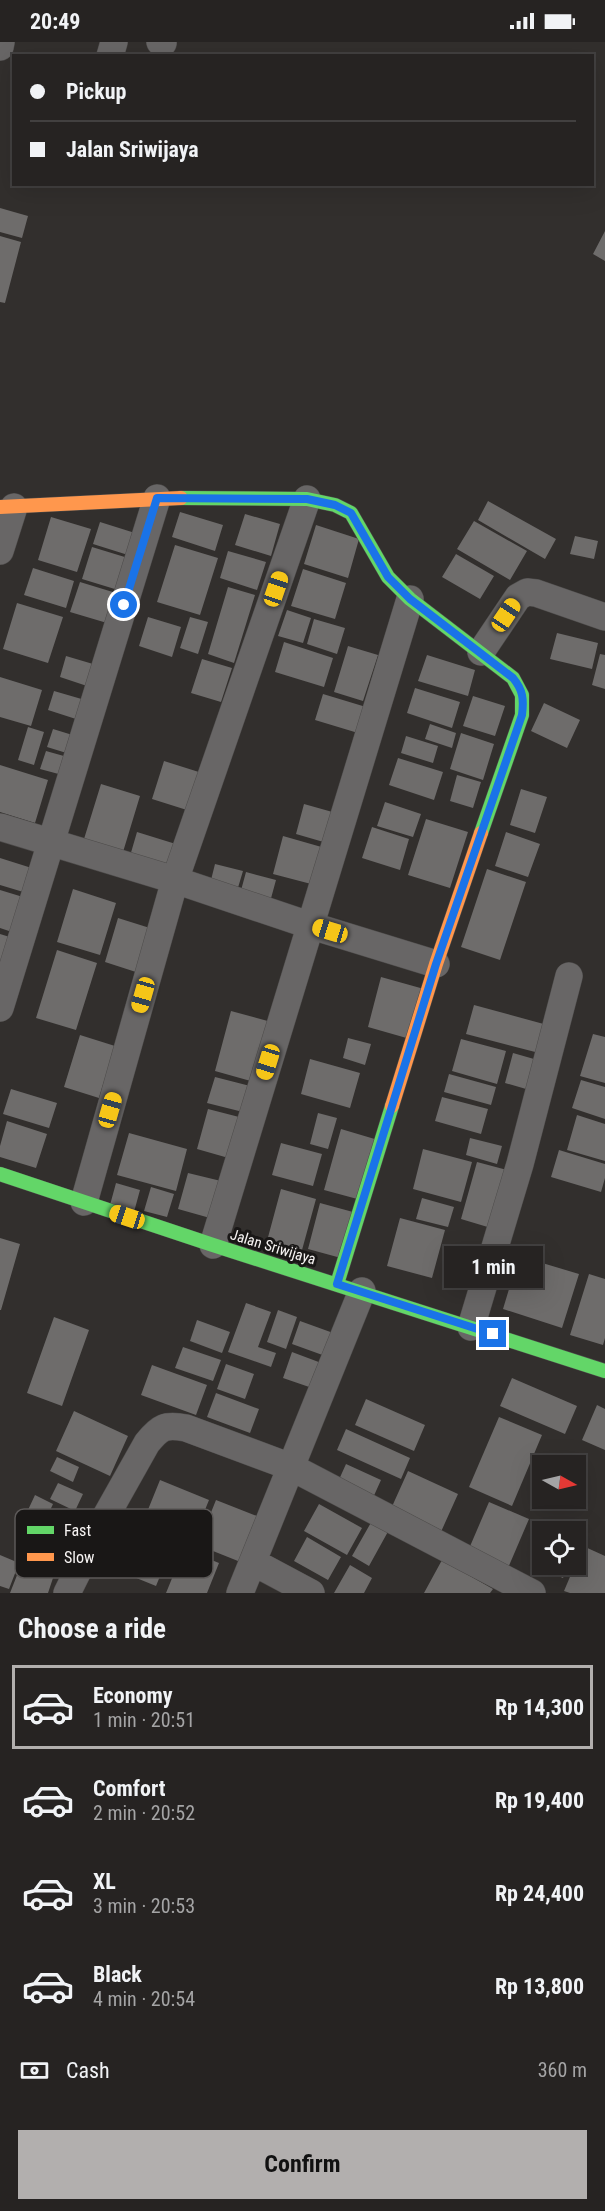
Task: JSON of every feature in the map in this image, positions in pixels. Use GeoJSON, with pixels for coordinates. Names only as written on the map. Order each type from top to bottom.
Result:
{"type":"FeatureCollection","features":[{"type":"Feature","properties":{"kind":"street"},"geometry":{"type":"LineString","coordinates":[[0,47],[2,42]]}},
{"type":"Feature","properties":{"kind":"street"},"geometry":{"type":"LineString","coordinates":[[0,1008],[157,498]]}},
{"type":"Feature","properties":{"kind":"street"},"geometry":{"type":"LineString","coordinates":[[0,552],[7,507],[157,498],[307,499],[335,505],[351,513],[388,577],[410,599],[513,678],[521,687],[524,698],[522,715],[436,964],[349,1287],[291,1467],[240,1593]]}},
{"type":"Feature","properties":{"kind":"street"},"geometry":{"type":"LineString","coordinates":[[84,1202],[176,880],[307,499]]}},
{"type":"Feature","properties":{"kind":"street"},"geometry":{"type":"LineString","coordinates":[[481,652],[518,597],[527,592],[605,617]]}},
{"type":"Feature","properties":{"kind":"street"},"geometry":{"type":"LineString","coordinates":[[213,1245],[410,599]]}},
{"type":"Feature","properties":{"kind":"street"},"geometry":{"type":"LineString","coordinates":[[0,827],[176,880],[309,925],[436,964]]}},
{"type":"Feature","properties":{"kind":"street"},"geometry":{"type":"LineString","coordinates":[[471,1327],[520,1164],[569,976]]}},
{"type":"Feature","properties":{"kind":"street","name":"Jalan Sriwijaya"},"geometry":{"type":"LineString","coordinates":[[0,1174],[213,1245],[604,1368]]}},
{"type":"Feature","properties":{"kind":"street"},"geometry":{"type":"LineString","coordinates":[[110,1509],[156,1431],[173,1426],[186,1428],[291,1467],[532,1593]]}},
{"type":"Feature","properties":{"kind":"street"},"geometry":{"type":"LineString","coordinates":[[253,1562],[311,1593]]}},
{"type":"Feature","properties":{"kind":"street"},"geometry":{"type":"LineString","coordinates":[[68,1593],[75,1578]]}},
{"type":"Feature","properties":{"kind":"building"},"geometry":{"type":"Polygon","coordinates":[[[0,208],[28,216],[22,238],[0,232],[0,208]]]}},
{"type":"Feature","properties":{"kind":"building"},"geometry":{"type":"Polygon","coordinates":[[[605,231],[605,261],[593,254],[605,231]]]}},
{"type":"Feature","properties":{"kind":"building"},"geometry":{"type":"Polygon","coordinates":[[[0,236],[21,242],[5,303],[0,302],[0,236]]]}},
{"type":"Feature","properties":{"kind":"building"},"geometry":{"type":"Polygon","coordinates":[[[488,501],[556,539],[545,559],[478,520],[488,501]]]}},
{"type":"Feature","properties":{"kind":"building"},"geometry":{"type":"Polygon","coordinates":[[[180,512],[223,525],[215,551],[172,537],[180,512]]]}},
{"type":"Feature","properties":{"kind":"building"},"geometry":{"type":"Polygon","coordinates":[[[245,514],[280,524],[271,556],[235,545],[245,514]]]}},
{"type":"Feature","properties":{"kind":"building"},"geometry":{"type":"Polygon","coordinates":[[[51,517],[91,529],[77,572],[38,560],[51,517]]]}},
{"type":"Feature","properties":{"kind":"building"},"geometry":{"type":"Polygon","coordinates":[[[474,521],[527,551],[510,580],[457,549],[474,521]]]}},
{"type":"Feature","properties":{"kind":"building"},"geometry":{"type":"Polygon","coordinates":[[[100,522],[135,533],[128,555],[93,544],[100,522]]]}},
{"type":"Feature","properties":{"kind":"building"},"geometry":{"type":"Polygon","coordinates":[[[316,525],[359,539],[348,578],[304,564],[316,525]]]}},
{"type":"Feature","properties":{"kind":"building"},"geometry":{"type":"Polygon","coordinates":[[[575,536],[598,541],[594,559],[570,554],[575,536]]]}},
{"type":"Feature","properties":{"kind":"building"},"geometry":{"type":"Polygon","coordinates":[[[175,545],[218,558],[200,615],[157,602],[175,545]]]}},
{"type":"Feature","properties":{"kind":"building"},"geometry":{"type":"Polygon","coordinates":[[[92,547],[128,558],[118,590],[82,579],[92,547]]]}},
{"type":"Feature","properties":{"kind":"building"},"geometry":{"type":"Polygon","coordinates":[[[228,551],[266,562],[257,590],[220,578],[228,551]]]}},
{"type":"Feature","properties":{"kind":"building"},"geometry":{"type":"Polygon","coordinates":[[[456,554],[494,576],[480,599],[442,577],[456,554]]]}},
{"type":"Feature","properties":{"kind":"building"},"geometry":{"type":"Polygon","coordinates":[[[33,568],[74,581],[66,608],[24,595],[33,568]]]}},
{"type":"Feature","properties":{"kind":"building"},"geometry":{"type":"Polygon","coordinates":[[[303,569],[346,583],[335,619],[291,606],[303,569]]]}},
{"type":"Feature","properties":{"kind":"building"},"geometry":{"type":"Polygon","coordinates":[[[80,582],[116,593],[107,623],[70,612],[80,582]]]}},
{"type":"Feature","properties":{"kind":"building"},"geometry":{"type":"Polygon","coordinates":[[[228,587],[255,595],[234,663],[208,654],[228,587]]]}},
{"type":"Feature","properties":{"kind":"building"},"geometry":{"type":"Polygon","coordinates":[[[17,603],[63,617],[48,663],[3,649],[17,603]]]}},
{"type":"Feature","properties":{"kind":"building"},"geometry":{"type":"Polygon","coordinates":[[[287,610],[311,618],[303,643],[278,636],[287,610]]]}},
{"type":"Feature","properties":{"kind":"building"},"geometry":{"type":"Polygon","coordinates":[[[148,617],[181,627],[172,657],[139,646],[148,617]]]}},
{"type":"Feature","properties":{"kind":"building"},"geometry":{"type":"Polygon","coordinates":[[[190,617],[208,622],[198,654],[180,648],[190,617]]]}},
{"type":"Feature","properties":{"kind":"building"},"geometry":{"type":"Polygon","coordinates":[[[314,619],[345,628],[337,654],[307,644],[314,619]]]}},
{"type":"Feature","properties":{"kind":"building"},"geometry":{"type":"Polygon","coordinates":[[[557,633],[598,643],[592,669],[550,659],[557,633]]]}},
{"type":"Feature","properties":{"kind":"building"},"geometry":{"type":"Polygon","coordinates":[[[284,642],[333,658],[324,687],[275,672],[284,642]]]}},
{"type":"Feature","properties":{"kind":"building"},"geometry":{"type":"Polygon","coordinates":[[[348,646],[378,655],[363,701],[334,692],[348,646]]]}},
{"type":"Feature","properties":{"kind":"building"},"geometry":{"type":"Polygon","coordinates":[[[600,654],[605,655],[605,689],[592,685],[600,654]]]}},
{"type":"Feature","properties":{"kind":"building"},"geometry":{"type":"Polygon","coordinates":[[[427,655],[475,670],[468,696],[418,681],[427,655]]]}},
{"type":"Feature","properties":{"kind":"building"},"geometry":{"type":"Polygon","coordinates":[[[66,656],[93,664],[87,686],[60,677],[66,656]]]}},
{"type":"Feature","properties":{"kind":"building"},"geometry":{"type":"Polygon","coordinates":[[[202,659],[232,668],[221,702],[191,693],[202,659]]]}},
{"type":"Feature","properties":{"kind":"building"},"geometry":{"type":"Polygon","coordinates":[[[0,677],[42,690],[31,726],[0,717],[0,677]]]}},
{"type":"Feature","properties":{"kind":"building"},"geometry":{"type":"Polygon","coordinates":[[[415,688],[460,702],[452,728],[407,713],[415,688]]]}},
{"type":"Feature","properties":{"kind":"building"},"geometry":{"type":"Polygon","coordinates":[[[54,691],[85,700],[79,720],[48,710],[54,691]]]}},
{"type":"Feature","properties":{"kind":"building"},"geometry":{"type":"Polygon","coordinates":[[[323,694],[366,707],[358,733],[315,720],[323,694]]]}},
{"type":"Feature","properties":{"kind":"building"},"geometry":{"type":"Polygon","coordinates":[[[473,696],[505,706],[495,736],[463,726],[473,696]]]}},
{"type":"Feature","properties":{"kind":"building"},"geometry":{"type":"Polygon","coordinates":[[[544,703],[580,720],[567,748],[531,731],[544,703]]]}},
{"type":"Feature","properties":{"kind":"building"},"geometry":{"type":"Polygon","coordinates":[[[430,724],[456,733],[452,748],[425,739],[430,724]]]}},
{"type":"Feature","properties":{"kind":"building"},"geometry":{"type":"Polygon","coordinates":[[[28,727],[44,732],[34,765],[18,760],[28,727]]]}},
{"type":"Feature","properties":{"kind":"building"},"geometry":{"type":"Polygon","coordinates":[[[53,729],[79,737],[73,755],[47,747],[53,729]]]}},
{"type":"Feature","properties":{"kind":"building"},"geometry":{"type":"Polygon","coordinates":[[[461,733],[494,744],[483,780],[450,769],[461,733]]]}},
{"type":"Feature","properties":{"kind":"building"},"geometry":{"type":"Polygon","coordinates":[[[406,736],[438,746],[433,763],[401,753],[406,736]]]}},
{"type":"Feature","properties":{"kind":"building"},"geometry":{"type":"Polygon","coordinates":[[[46,751],[71,758],[66,776],[40,769],[46,751]]]}},
{"type":"Feature","properties":{"kind":"building"},"geometry":{"type":"Polygon","coordinates":[[[398,758],[443,772],[434,800],[389,785],[398,758]]]}},
{"type":"Feature","properties":{"kind":"building"},"geometry":{"type":"Polygon","coordinates":[[[164,761],[202,773],[190,811],[152,799],[164,761]]]}},
{"type":"Feature","properties":{"kind":"building"},"geometry":{"type":"Polygon","coordinates":[[[0,765],[48,780],[35,823],[0,812],[0,765]]]}},
{"type":"Feature","properties":{"kind":"building"},"geometry":{"type":"Polygon","coordinates":[[[457,775],[481,782],[473,808],[450,801],[457,775]]]}},
{"type":"Feature","properties":{"kind":"building"},"geometry":{"type":"Polygon","coordinates":[[[101,784],[140,796],[123,852],[84,839],[101,784]]]}},
{"type":"Feature","properties":{"kind":"building"},"geometry":{"type":"Polygon","coordinates":[[[521,789],[547,797],[535,833],[510,825],[521,789]]]}},
{"type":"Feature","properties":{"kind":"building"},"geometry":{"type":"Polygon","coordinates":[[[385,802],[421,814],[413,837],[377,826],[385,802]]]}},
{"type":"Feature","properties":{"kind":"building"},"geometry":{"type":"Polygon","coordinates":[[[304,804],[336,813],[327,843],[296,834],[304,804]]]}},
{"type":"Feature","properties":{"kind":"building"},"geometry":{"type":"Polygon","coordinates":[[[426,819],[468,832],[450,888],[408,875],[426,819]]]}},
{"type":"Feature","properties":{"kind":"building"},"geometry":{"type":"Polygon","coordinates":[[[372,827],[409,839],[400,870],[362,858],[372,827]]]}},
{"type":"Feature","properties":{"kind":"building"},"geometry":{"type":"Polygon","coordinates":[[[137,832],[179,845],[171,869],[130,856],[137,832]]]}},
{"type":"Feature","properties":{"kind":"building"},"geometry":{"type":"Polygon","coordinates":[[[506,832],[540,844],[528,877],[495,866],[506,832]]]}},
{"type":"Feature","properties":{"kind":"building"},"geometry":{"type":"Polygon","coordinates":[[[283,836],[325,848],[315,885],[273,874],[283,836]]]}},
{"type":"Feature","properties":{"kind":"building"},"geometry":{"type":"Polygon","coordinates":[[[0,858],[38,870],[30,894],[0,885],[0,858]]]}},
{"type":"Feature","properties":{"kind":"building"},"geometry":{"type":"Polygon","coordinates":[[[215,864],[243,871],[237,891],[210,884],[215,864]]]}},
{"type":"Feature","properties":{"kind":"building"},"geometry":{"type":"Polygon","coordinates":[[[487,869],[526,882],[500,960],[461,947],[487,869]]]}},
{"type":"Feature","properties":{"kind":"building"},"geometry":{"type":"Polygon","coordinates":[[[246,872],[276,880],[270,902],[240,894],[246,872]]]}},
{"type":"Feature","properties":{"kind":"building"},"geometry":{"type":"Polygon","coordinates":[[[73,889],[116,903],[100,955],[57,942],[73,889]]]}},
{"type":"Feature","properties":{"kind":"building"},"geometry":{"type":"Polygon","coordinates":[[[0,890],[23,897],[12,932],[0,928],[0,890]]]}},
{"type":"Feature","properties":{"kind":"building"},"geometry":{"type":"Polygon","coordinates":[[[118,918],[153,929],[139,973],[105,962],[118,918]]]}},
{"type":"Feature","properties":{"kind":"building"},"geometry":{"type":"Polygon","coordinates":[[[0,934],[13,938],[0,962],[0,934]]]}},
{"type":"Feature","properties":{"kind":"building"},"geometry":{"type":"Polygon","coordinates":[[[57,950],[97,963],[76,1030],[36,1018],[57,950]]]}},
{"type":"Feature","properties":{"kind":"building"},"geometry":{"type":"Polygon","coordinates":[[[381,977],[424,989],[410,1039],[368,1027],[381,977]]]}},
{"type":"Feature","properties":{"kind":"building"},"geometry":{"type":"Polygon","coordinates":[[[474,1005],[551,1026],[543,1054],[466,1034],[474,1005]]]}},
{"type":"Feature","properties":{"kind":"building"},"geometry":{"type":"Polygon","coordinates":[[[231,1011],[275,1023],[258,1083],[215,1071],[231,1011]]]}},
{"type":"Feature","properties":{"kind":"building"},"geometry":{"type":"Polygon","coordinates":[[[593,1034],[605,1037],[605,1083],[580,1076],[593,1034]]]}},
{"type":"Feature","properties":{"kind":"building"},"geometry":{"type":"Polygon","coordinates":[[[80,1035],[115,1046],[99,1098],[64,1087],[80,1035]]]}},
{"type":"Feature","properties":{"kind":"building"},"geometry":{"type":"Polygon","coordinates":[[[348,1038],[371,1044],[365,1065],[343,1058],[348,1038]]]}},
{"type":"Feature","properties":{"kind":"building"},"geometry":{"type":"Polygon","coordinates":[[[461,1039],[506,1051],[497,1084],[452,1071],[461,1039]]]}},
{"type":"Feature","properties":{"kind":"building"},"geometry":{"type":"Polygon","coordinates":[[[513,1053],[541,1061],[533,1091],[505,1083],[513,1053]]]}},
{"type":"Feature","properties":{"kind":"building"},"geometry":{"type":"Polygon","coordinates":[[[310,1059],[360,1073],[350,1108],[301,1094],[310,1059]]]}},
{"type":"Feature","properties":{"kind":"building"},"geometry":{"type":"Polygon","coordinates":[[[449,1074],[496,1087],[491,1105],[444,1092],[449,1074]]]}},
{"type":"Feature","properties":{"kind":"building"},"geometry":{"type":"Polygon","coordinates":[[[215,1077],[254,1087],[247,1113],[207,1103],[215,1077]]]}},
{"type":"Feature","properties":{"kind":"building"},"geometry":{"type":"Polygon","coordinates":[[[581,1080],[605,1087],[605,1119],[572,1108],[581,1080]]]}},
{"type":"Feature","properties":{"kind":"building"},"geometry":{"type":"Polygon","coordinates":[[[11,1089],[57,1103],[49,1128],[3,1114],[11,1089]]]}},
{"type":"Feature","properties":{"kind":"building"},"geometry":{"type":"Polygon","coordinates":[[[442,1097],[488,1109],[481,1134],[435,1121],[442,1097]]]}},
{"type":"Feature","properties":{"kind":"building"},"geometry":{"type":"Polygon","coordinates":[[[208,1109],[243,1118],[232,1159],[197,1149],[208,1109]]]}},
{"type":"Feature","properties":{"kind":"building"},"geometry":{"type":"Polygon","coordinates":[[[318,1113],[337,1118],[328,1149],[310,1144],[318,1113]]]}},
{"type":"Feature","properties":{"kind":"building"},"geometry":{"type":"Polygon","coordinates":[[[577,1115],[605,1124],[605,1161],[567,1150],[577,1115]]]}},
{"type":"Feature","properties":{"kind":"building"},"geometry":{"type":"Polygon","coordinates":[[[7,1121],[47,1134],[36,1168],[0,1157],[0,1146],[7,1121]]]}},
{"type":"Feature","properties":{"kind":"building"},"geometry":{"type":"Polygon","coordinates":[[[341,1129],[378,1140],[361,1200],[324,1190],[341,1129]]]}},
{"type":"Feature","properties":{"kind":"building"},"geometry":{"type":"Polygon","coordinates":[[[129,1133],[187,1149],[176,1191],[117,1175],[129,1133]]]}},
{"type":"Feature","properties":{"kind":"building"},"geometry":{"type":"Polygon","coordinates":[[[470,1138],[502,1146],[497,1164],[466,1155],[470,1138]]]}},
{"type":"Feature","properties":{"kind":"building"},"geometry":{"type":"Polygon","coordinates":[[[281,1143],[322,1154],[313,1186],[272,1175],[281,1143]]]}},
{"type":"Feature","properties":{"kind":"building"},"geometry":{"type":"Polygon","coordinates":[[[423,1149],[472,1162],[461,1202],[413,1189],[423,1149]]]}},
{"type":"Feature","properties":{"kind":"building"},"geometry":{"type":"Polygon","coordinates":[[[559,1150],[605,1164],[605,1178],[601,1192],[551,1177],[559,1150]]]}},
{"type":"Feature","properties":{"kind":"building"},"geometry":{"type":"Polygon","coordinates":[[[477,1162],[507,1170],[491,1228],[461,1219],[477,1162]]]}},
{"type":"Feature","properties":{"kind":"building"},"geometry":{"type":"Polygon","coordinates":[[[188,1173],[221,1181],[210,1218],[178,1209],[188,1173]]]}},
{"type":"Feature","properties":{"kind":"building"},"geometry":{"type":"Polygon","coordinates":[[[116,1183],[140,1190],[134,1212],[110,1205],[116,1183]]]}},
{"type":"Feature","properties":{"kind":"building"},"geometry":{"type":"Polygon","coordinates":[[[151,1187],[174,1194],[167,1217],[144,1211],[151,1187]]]}},
{"type":"Feature","properties":{"kind":"building"},"geometry":{"type":"Polygon","coordinates":[[[281,1189],[316,1199],[302,1250],[267,1241],[281,1189]]]}},
{"type":"Feature","properties":{"kind":"building"},"geometry":{"type":"Polygon","coordinates":[[[422,1198],[454,1207],[448,1227],[416,1219],[422,1198]]]}},
{"type":"Feature","properties":{"kind":"building"},"geometry":{"type":"Polygon","coordinates":[[[320,1203],[353,1212],[341,1258],[308,1249],[320,1203]]]}},
{"type":"Feature","properties":{"kind":"building"},"geometry":{"type":"Polygon","coordinates":[[[400,1218],[445,1230],[432,1278],[387,1266],[400,1218]]]}},
{"type":"Feature","properties":{"kind":"building"},"geometry":{"type":"Polygon","coordinates":[[[0,1238],[20,1244],[1,1310],[0,1310],[0,1238]]]}},
{"type":"Feature","properties":{"kind":"building"},"geometry":{"type":"Polygon","coordinates":[[[519,1256],[579,1274],[562,1328],[503,1309],[519,1256]]]}},
{"type":"Feature","properties":{"kind":"building"},"geometry":{"type":"Polygon","coordinates":[[[589,1274],[605,1279],[603,1345],[570,1335],[589,1274]]]}},
{"type":"Feature","properties":{"kind":"building"},"geometry":{"type":"Polygon","coordinates":[[[246,1303],[271,1312],[258,1347],[276,1353],[271,1367],[228,1352],[246,1303]]]}},
{"type":"Feature","properties":{"kind":"building"},"geometry":{"type":"Polygon","coordinates":[[[278,1310],[297,1317],[286,1349],[267,1342],[278,1310]]]}},
{"type":"Feature","properties":{"kind":"building"},"geometry":{"type":"Polygon","coordinates":[[[54,1317],[89,1330],[62,1406],[27,1393],[54,1317]]]}},
{"type":"Feature","properties":{"kind":"building"},"geometry":{"type":"Polygon","coordinates":[[[197,1320],[230,1332],[222,1353],[190,1341],[197,1320]]]}},
{"type":"Feature","properties":{"kind":"building"},"geometry":{"type":"Polygon","coordinates":[[[300,1321],[336,1334],[328,1357],[292,1344],[300,1321]]]}},
{"type":"Feature","properties":{"kind":"building"},"geometry":{"type":"Polygon","coordinates":[[[183,1347],[221,1360],[213,1381],[175,1368],[183,1347]]]}},
{"type":"Feature","properties":{"kind":"building"},"geometry":{"type":"Polygon","coordinates":[[[292,1352],[324,1364],[315,1389],[283,1378],[292,1352]]]}},
{"type":"Feature","properties":{"kind":"building"},"geometry":{"type":"Polygon","coordinates":[[[226,1364],[254,1374],[245,1399],[217,1389],[226,1364]]]}},
{"type":"Feature","properties":{"kind":"building"},"geometry":{"type":"Polygon","coordinates":[[[152,1365],[207,1385],[196,1415],[141,1395],[152,1365]]]}},
{"type":"Feature","properties":{"kind":"building"},"geometry":{"type":"Polygon","coordinates":[[[512,1378],[577,1406],[565,1434],[500,1406],[512,1378]]]}},
{"type":"Feature","properties":{"kind":"building"},"geometry":{"type":"Polygon","coordinates":[[[216,1393],[259,1409],[250,1433],[207,1417],[216,1393]]]}},
{"type":"Feature","properties":{"kind":"building"},"geometry":{"type":"Polygon","coordinates":[[[366,1399],[425,1425],[414,1451],[355,1425],[366,1399]]]}},
{"type":"Feature","properties":{"kind":"building"},"geometry":{"type":"Polygon","coordinates":[[[597,1405],[605,1409],[605,1450],[582,1440],[597,1405]]]}},
{"type":"Feature","properties":{"kind":"building"},"geometry":{"type":"Polygon","coordinates":[[[74,1411],[128,1436],[110,1476],[56,1451],[74,1411]]]}},
{"type":"Feature","properties":{"kind":"building"},"geometry":{"type":"Polygon","coordinates":[[[499,1417],[542,1435],[512,1506],[469,1487],[499,1417]]]}},
{"type":"Feature","properties":{"kind":"building"},"geometry":{"type":"Polygon","coordinates":[[[346,1429],[410,1458],[401,1479],[337,1450],[346,1429]]]}},
{"type":"Feature","properties":{"kind":"building"},"geometry":{"type":"Polygon","coordinates":[[[57,1457],[79,1467],[73,1482],[50,1471],[57,1457]]]}},
{"type":"Feature","properties":{"kind":"building"},"geometry":{"type":"Polygon","coordinates":[[[346,1464],[381,1480],[372,1500],[337,1484],[346,1464]]]}},
{"type":"Feature","properties":{"kind":"building"},"geometry":{"type":"Polygon","coordinates":[[[408,1471],[458,1494],[440,1534],[390,1511],[408,1471]]]}},
{"type":"Feature","properties":{"kind":"building"},"geometry":{"type":"Polygon","coordinates":[[[160,1480],[209,1500],[205,1509],[148,1509],[160,1480]]]}},
{"type":"Feature","properties":{"kind":"building"},"geometry":{"type":"Polygon","coordinates":[[[58,1483],[83,1494],[76,1509],[71,1509],[50,1499],[58,1483]]]}},
{"type":"Feature","properties":{"kind":"building"},"geometry":{"type":"Polygon","coordinates":[[[35,1495],[53,1504],[51,1509],[28,1509],[35,1495]]]}},
{"type":"Feature","properties":{"kind":"building"},"geometry":{"type":"Polygon","coordinates":[[[216,1500],[262,1518],[243,1563],[213,1551],[212,1509],[216,1500]]]}},
{"type":"Feature","properties":{"kind":"building"},"geometry":{"type":"Polygon","coordinates":[[[489,1502],[529,1519],[508,1568],[468,1551],[489,1502]]]}},
{"type":"Feature","properties":{"kind":"building"},"geometry":{"type":"Polygon","coordinates":[[[319,1504],[362,1528],[347,1555],[304,1531],[319,1504]]]}},
{"type":"Feature","properties":{"kind":"building"},"geometry":{"type":"Polygon","coordinates":[[[373,1519],[390,1528],[369,1566],[352,1556],[373,1519]]]}},
{"type":"Feature","properties":{"kind":"building"},"geometry":{"type":"Polygon","coordinates":[[[307,1537],[341,1557],[328,1580],[294,1561],[307,1537]]]}},
{"type":"Feature","properties":{"kind":"building"},"geometry":{"type":"Polygon","coordinates":[[[586,1547],[605,1556],[605,1593],[564,1591],[571,1575],[586,1575],[586,1547]]]}},
{"type":"Feature","properties":{"kind":"building"},"geometry":{"type":"Polygon","coordinates":[[[0,1555],[15,1561],[15,1573],[9,1589],[0,1586],[0,1555]]]}},
{"type":"Feature","properties":{"kind":"building"},"geometry":{"type":"Polygon","coordinates":[[[442,1560],[493,1589],[490,1593],[424,1593],[442,1560]]]}},
{"type":"Feature","properties":{"kind":"building"},"geometry":{"type":"Polygon","coordinates":[[[213,1561],[219,1563],[213,1578],[213,1561]]]}},
{"type":"Feature","properties":{"kind":"building"},"geometry":{"type":"Polygon","coordinates":[[[350,1565],[372,1578],[364,1593],[334,1593],[350,1565]]]}},
{"type":"Feature","properties":{"kind":"building"},"geometry":{"type":"Polygon","coordinates":[[[16,1578],[53,1578],[48,1593],[10,1593],[16,1578]]]}},
{"type":"Feature","properties":{"kind":"building"},"geometry":{"type":"Polygon","coordinates":[[[136,1578],[159,1578],[156,1586],[136,1578]]]}},
{"type":"Feature","properties":{"kind":"building"},"geometry":{"type":"Polygon","coordinates":[[[172,1578],[213,1578],[207,1593],[166,1593],[172,1578]]]}},
{"type":"Feature","properties":{"kind":"traffic: fast"},"geometry":{"type":"LineString","coordinates":[[181,498],[307,499],[335,505],[351,513],[388,577],[410,599],[513,678],[522,695],[522,715],[481,833]]}},
{"type":"Feature","properties":{"kind":"traffic: fast"},"geometry":{"type":"LineString","coordinates":[[337,1284],[392,1106]]}},
{"type":"Feature","properties":{"kind":"traffic: fast"},"geometry":{"type":"LineString","coordinates":[[0,1174],[605,1371]]}},
{"type":"Feature","properties":{"kind":"traffic: slow"},"geometry":{"type":"LineString","coordinates":[[0,507],[181,498]]}},
{"type":"Feature","properties":{"kind":"traffic: slow"},"geometry":{"type":"LineString","coordinates":[[392,1106],[436,964],[481,833]]}},
{"type":"Feature","properties":{"kind":"route"},"geometry":{"type":"LineString","coordinates":[[124,605],[157,498],[307,499],[335,505],[351,513],[388,577],[410,599],[481,652],[521,687],[524,698],[522,715],[436,964],[337,1284],[493,1334]]}}]}
